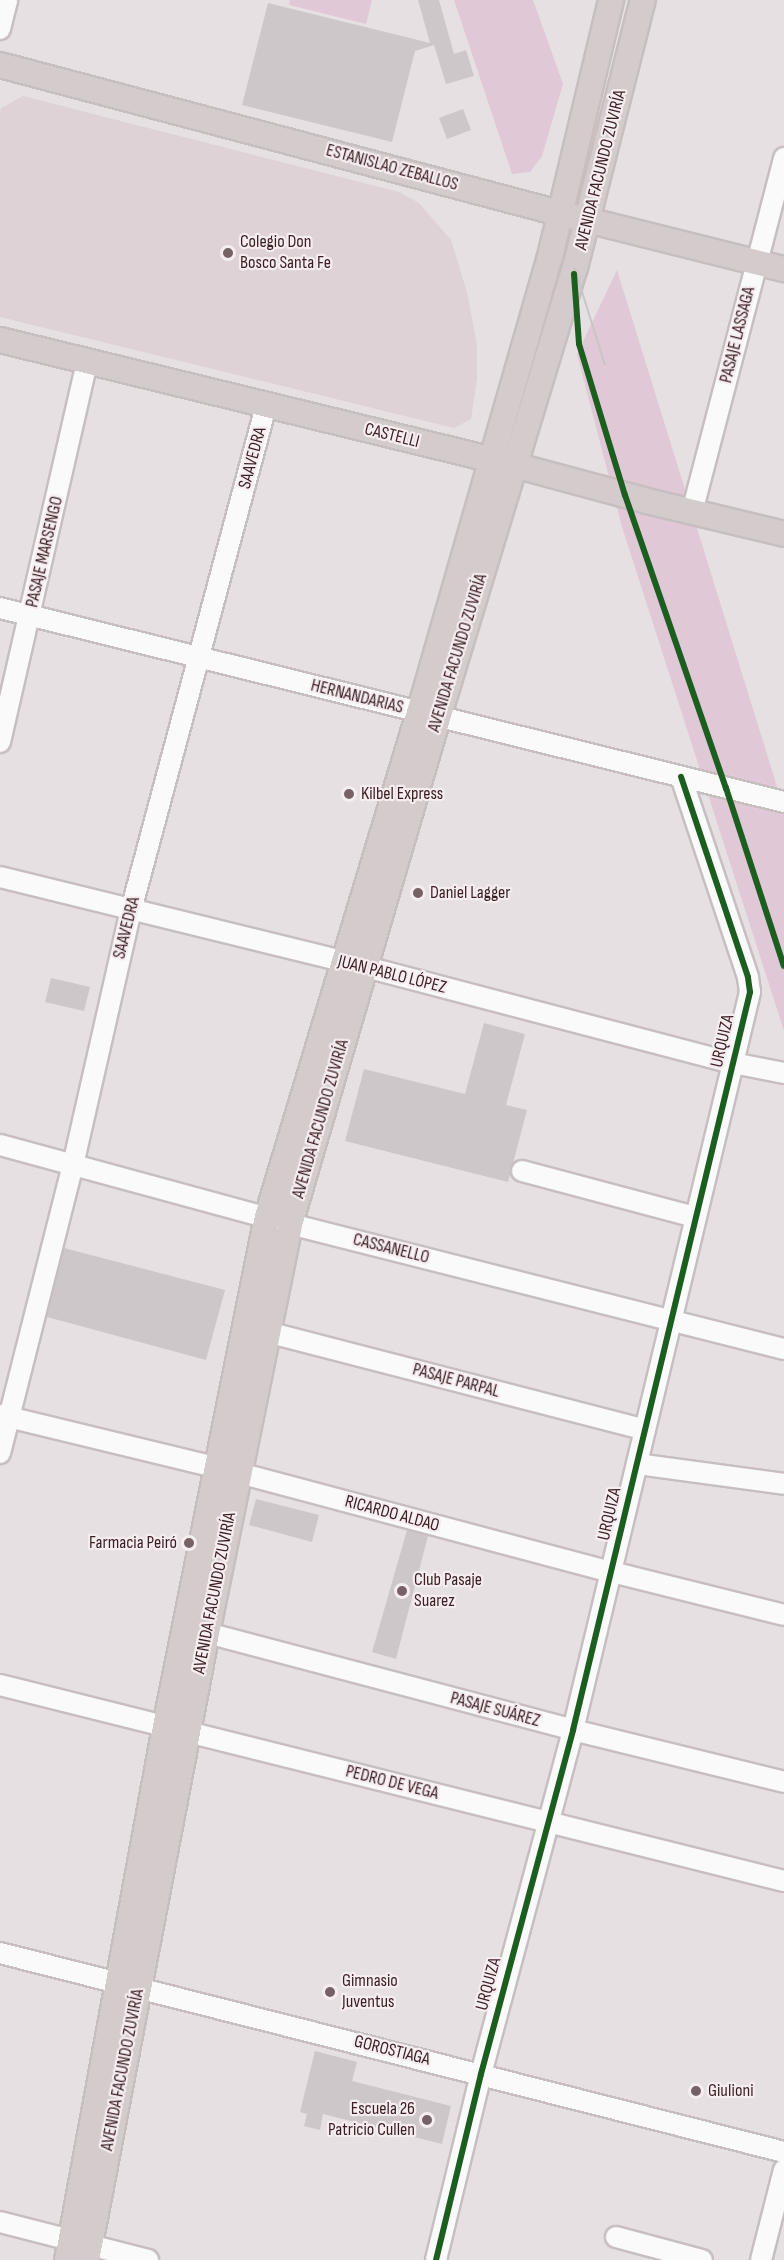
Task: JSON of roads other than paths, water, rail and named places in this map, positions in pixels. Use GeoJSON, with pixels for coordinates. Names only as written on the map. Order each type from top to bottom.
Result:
{"type":"FeatureCollection","features":[{"type":"Feature","properties":{"kind":"main road","name":"AVENIDA FACUNDO ZUVIRÍA"},"geometry":{"type":"LineString","coordinates":[[177,1730],[207,1634],[227,1470],[267,1332],[291,1224],[356,965],[503,462],[559,213],[611,0]]}},
{"type":"Feature","properties":{"kind":"main road","name":"AVENIDA FACUNDO ZUVIRÍA"},"geometry":{"type":"LineString","coordinates":[[503,462],[539,386],[589,220],[643,0]]}},
{"type":"Feature","properties":{"kind":"main road","name":"ESTANISLAO ZEBALLOS"},"geometry":{"type":"LineString","coordinates":[[0,65],[559,213],[784,269]]}},
{"type":"Feature","properties":{"kind":"main road"},"geometry":{"type":"LineString","coordinates":[[427,177],[512,208],[537,226],[552,248],[557,280],[539,348],[539,386]]}},
{"type":"Feature","properties":{"kind":"main road","name":"CASTELLI"},"geometry":{"type":"LineString","coordinates":[[0,340],[503,462],[784,534]]}},
{"type":"Feature","properties":{"kind":"main road","name":"AVENIDA FACUNDO ZUVIRÍA"},"geometry":{"type":"LineString","coordinates":[[79,2252],[227,1470],[267,1217],[356,965]]}},
{"type":"Feature","properties":{"kind":"street"},"geometry":{"type":"LineString","coordinates":[[0,29],[7,0]]}},
{"type":"Feature","properties":{"kind":"street","name":"PASAJE LASSAGA"},"geometry":{"type":"LineString","coordinates":[[692,512],[784,158]]}},
{"type":"Feature","properties":{"kind":"street","name":"PASAJE MARSENGO"},"geometry":{"type":"LineString","coordinates":[[0,742],[31,616],[87,362]]}},
{"type":"Feature","properties":{"kind":"street","name":"SAAVEDRA"},"geometry":{"type":"LineString","coordinates":[[0,1453],[5,1416],[73,1165],[131,910],[201,659],[266,406]]}},
{"type":"Feature","properties":{"kind":"street","name":"HERNANDARIAS"},"geometry":{"type":"LineString","coordinates":[[0,608],[784,802]]}},
{"type":"Feature","properties":{"kind":"street","name":"URQUIZA"},"geometry":{"type":"LineString","coordinates":[[436,2260],[481,2074],[573,1730],[750,992],[748,977],[681,777]]}},
{"type":"Feature","properties":{"kind":"street","name":"JUAN PABLO LÓPEZ"},"geometry":{"type":"LineString","coordinates":[[0,877],[356,965],[733,1063],[784,1073]]}},
{"type":"Feature","properties":{"kind":"street","name":"CASSANELLO"},"geometry":{"type":"LineString","coordinates":[[0,1145],[291,1224],[784,1349]]}},
{"type":"Feature","properties":{"kind":"street"},"geometry":{"type":"LineString","coordinates":[[522,1171],[695,1217]]}},
{"type":"Feature","properties":{"kind":"street","name":"PASAJE PARPAL"},"geometry":{"type":"LineString","coordinates":[[267,1332],[645,1430]]}},
{"type":"Feature","properties":{"kind":"street","name":"RICARDO ALDAO"},"geometry":{"type":"LineString","coordinates":[[5,1416],[227,1470],[784,1615]]}},
{"type":"Feature","properties":{"kind":"street"},"geometry":{"type":"LineString","coordinates":[[637,1464],[784,1484]]}},
{"type":"Feature","properties":{"kind":"street","name":"PASAJE SUÁREZ"},"geometry":{"type":"LineString","coordinates":[[207,1634],[573,1730],[784,1782]]}},
{"type":"Feature","properties":{"kind":"street","name":"PEDRO DE VEGA"},"geometry":{"type":"LineString","coordinates":[[0,1685],[784,1881]]}},
{"type":"Feature","properties":{"kind":"street","name":"GOROSTIAGA"},"geometry":{"type":"LineString","coordinates":[[0,1953],[784,2152]]}},
{"type":"Feature","properties":{"kind":"street"},"geometry":{"type":"LineString","coordinates":[[761,2260],[784,2170]]}},
{"type":"Feature","properties":{"kind":"street"},"geometry":{"type":"LineString","coordinates":[[0,2222],[79,2252],[148,2260]]}},
{"type":"Feature","properties":{"kind":"street"},"geometry":{"type":"LineString","coordinates":[[616,2237],[702,2260]]}},
{"type":"Feature","properties":{"kind":"tram line"},"geometry":{"type":"LineString","coordinates":[[575,268],[605,364]]}},
{"type":"Feature","properties":{"kind":"place","name":"Colegio Don Bosco Santa Fe"},"geometry":{"type":"Point","coordinates":[228,253]}},
{"type":"Feature","properties":{"kind":"place","name":"Kilbel Express"},"geometry":{"type":"Point","coordinates":[349,794]}},
{"type":"Feature","properties":{"kind":"place","name":"Daniel Lagger"},"geometry":{"type":"Point","coordinates":[418,893]}},
{"type":"Feature","properties":{"kind":"place","name":"Farmacia Peiró"},"geometry":{"type":"Point","coordinates":[189,1543]}},
{"type":"Feature","properties":{"kind":"place","name":"Club Pasaje Suarez"},"geometry":{"type":"Point","coordinates":[402,1591]}},
{"type":"Feature","properties":{"kind":"place","name":"Gimnasio Juventus"},"geometry":{"type":"Point","coordinates":[330,1992]}},
{"type":"Feature","properties":{"kind":"place","name":"Giulioni"},"geometry":{"type":"Point","coordinates":[696,2091]}},
{"type":"Feature","properties":{"kind":"place","name":"Escuela 26 Patricio Cullen"},"geometry":{"type":"Point","coordinates":[427,2120]}}]}
